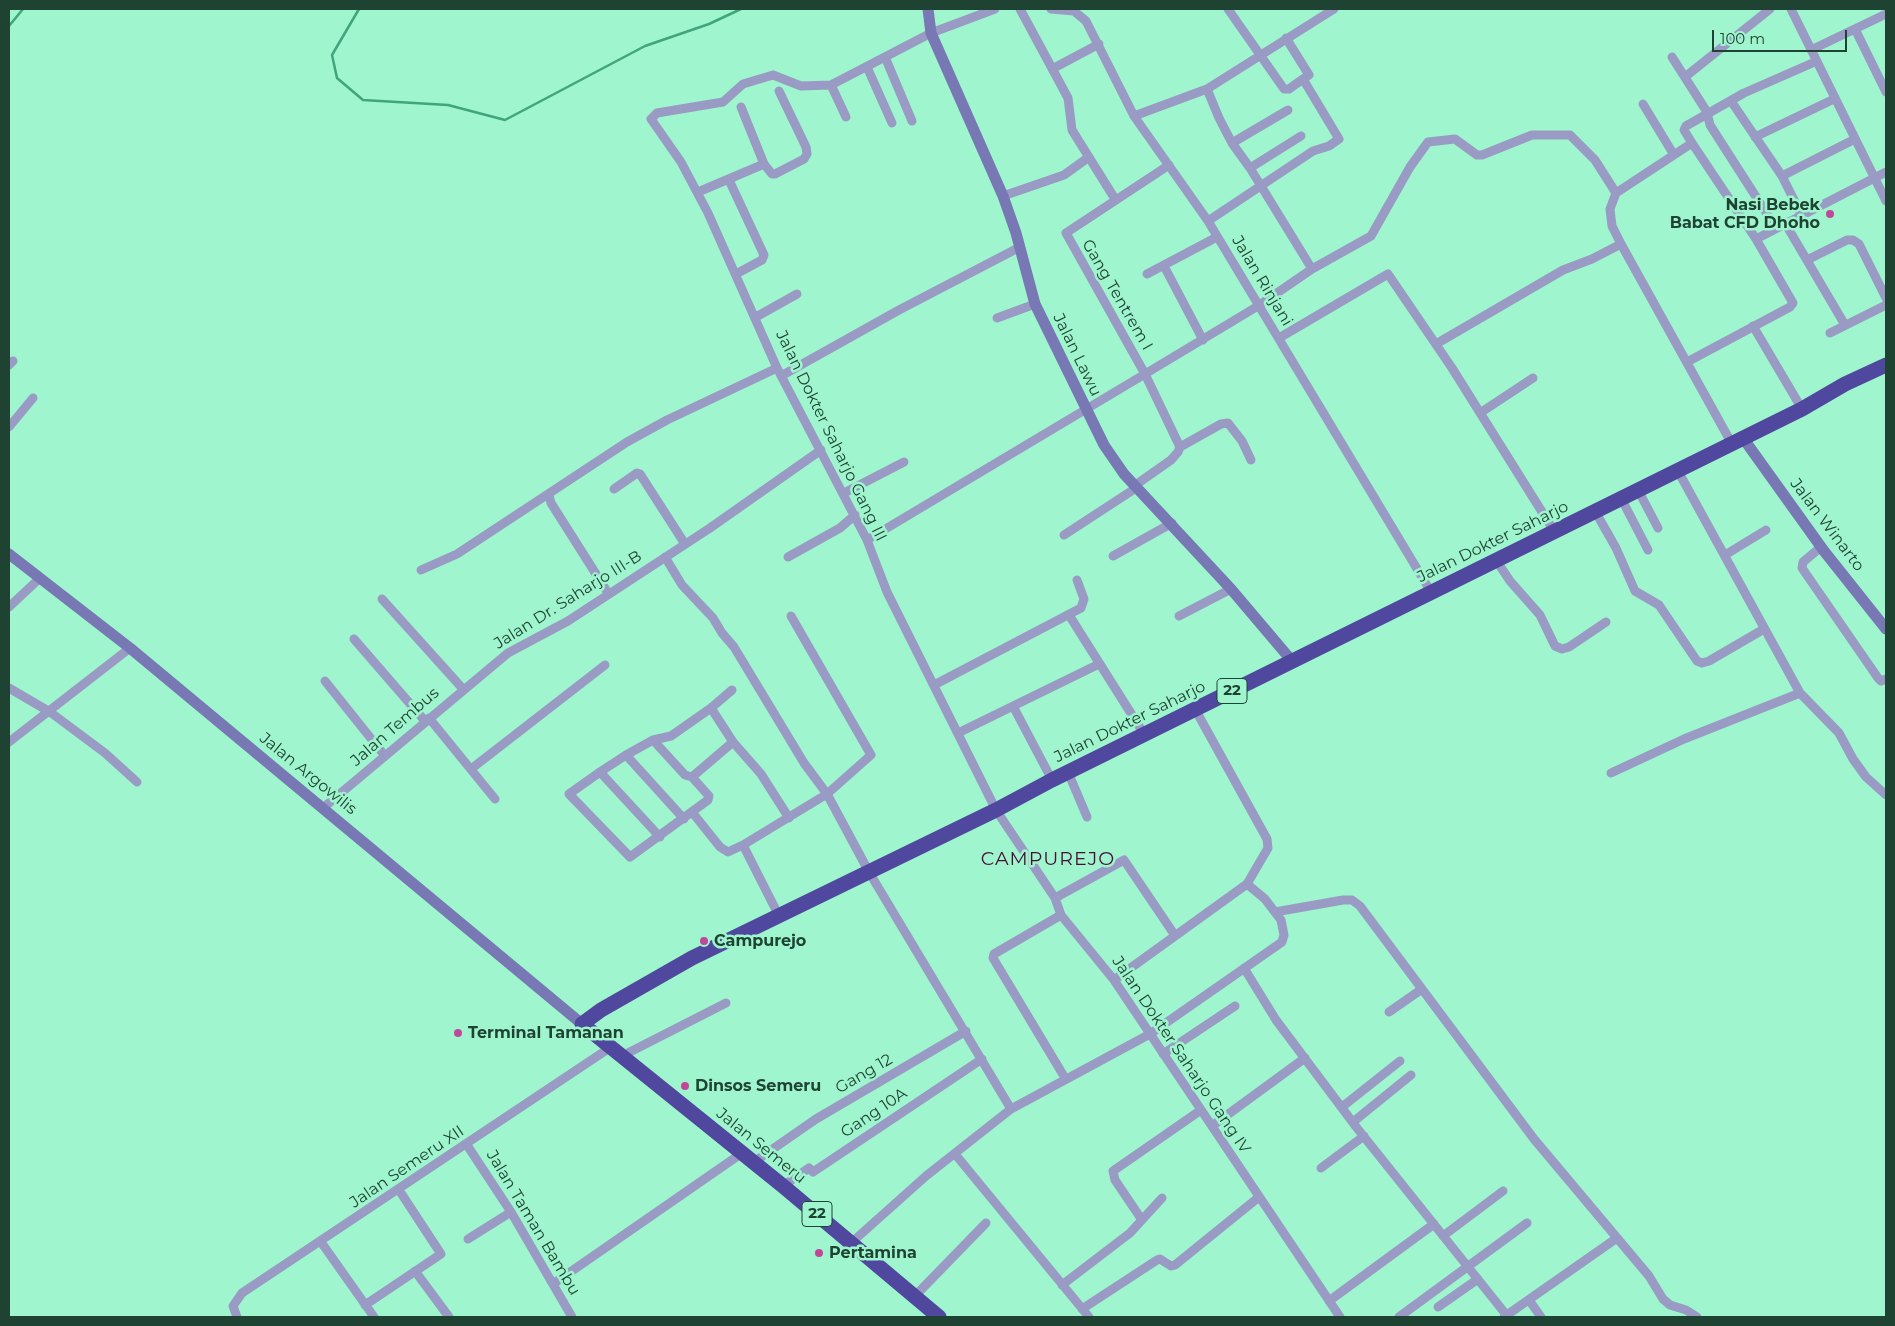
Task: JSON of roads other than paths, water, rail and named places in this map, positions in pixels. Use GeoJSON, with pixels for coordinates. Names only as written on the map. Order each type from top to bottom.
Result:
{"type":"FeatureCollection","features":[{"type":"Feature","properties":{"kind":"highway","name":"Jalan Dokter Saharjo"},"geometry":{"type":"LineString","coordinates":[[582,1024],[601,1010],[692,958],[996,810],[1144,734],[1802,409],[1844,384],[1886,365]]}},
{"type":"Feature","properties":{"kind":"highway","name":"Jalan Semeru"},"geometry":{"type":"LineString","coordinates":[[582,1024],[783,1186],[939,1317]]}},
{"type":"Feature","properties":{"kind":"street","name":"Jalan Lawu"},"geometry":{"type":"LineString","coordinates":[[928,9],[931,33],[1003,196],[1020,247],[1035,304],[1085,410],[1104,445],[1135,487],[1172,523],[1292,661]]}},
{"type":"Feature","properties":{"kind":"street"},"geometry":{"type":"LineString","coordinates":[[846,116],[831,85],[931,33],[994,9]]}},
{"type":"Feature","properties":{"kind":"street"},"geometry":{"type":"LineString","coordinates":[[1020,9],[1068,98],[1072,130],[1115,199]]}},
{"type":"Feature","properties":{"kind":"street","name":"Jalan Rinjani"},"geometry":{"type":"LineString","coordinates":[[1051,9],[1074,11],[1080,14],[1099,44],[1134,116],[1218,237],[1431,592]]}},
{"type":"Feature","properties":{"kind":"street"},"geometry":{"type":"LineString","coordinates":[[1228,9],[1258,55],[1284,89],[1289,89],[1309,75],[1286,38]]}},
{"type":"Feature","properties":{"kind":"street"},"geometry":{"type":"LineString","coordinates":[[1134,116],[1207,89],[1258,55],[1334,9]]}},
{"type":"Feature","properties":{"kind":"street"},"geometry":{"type":"LineString","coordinates":[[1685,78],[1770,9]]}},
{"type":"Feature","properties":{"kind":"street"},"geometry":{"type":"LineString","coordinates":[[1791,9],[1886,201]]}},
{"type":"Feature","properties":{"kind":"street"},"geometry":{"type":"LineString","coordinates":[[1811,50],[1886,14]]}},
{"type":"Feature","properties":{"kind":"street"},"geometry":{"type":"LineString","coordinates":[[1855,29],[1886,92]]}},
{"type":"Feature","properties":{"kind":"street"},"geometry":{"type":"LineString","coordinates":[[1052,69],[1099,44]]}},
{"type":"Feature","properties":{"kind":"street"},"geometry":{"type":"LineString","coordinates":[[885,57],[912,121]]}},
{"type":"Feature","properties":{"kind":"street"},"geometry":{"type":"LineString","coordinates":[[1672,58],[1707,112],[1710,125],[1776,228]]}},
{"type":"Feature","properties":{"kind":"street"},"geometry":{"type":"LineString","coordinates":[[1687,362],[1790,307],[1793,303],[1756,239],[1692,143],[1684,127],[1707,112],[1817,61]]}},
{"type":"Feature","properties":{"kind":"street"},"geometry":{"type":"LineString","coordinates":[[867,67],[892,123]]}},
{"type":"Feature","properties":{"kind":"street","name":"Jalan Dokter Saharjo Gang III"},"geometry":{"type":"LineString","coordinates":[[831,85],[801,86],[773,75],[748,81],[723,102],[653,116],[651,119],[682,162],[698,192],[756,317],[779,372],[867,540],[887,592],[996,810]]}},
{"type":"Feature","properties":{"kind":"street"},"geometry":{"type":"LineString","coordinates":[[1208,222],[1313,151],[1329,146],[1339,139],[1303,79]]}},
{"type":"Feature","properties":{"kind":"street"},"geometry":{"type":"LineString","coordinates":[[1207,89],[1232,143],[1250,168],[1312,269]]}},
{"type":"Feature","properties":{"kind":"street"},"geometry":{"type":"LineString","coordinates":[[741,107],[764,164],[772,174],[775,174],[804,159],[806,154],[806,147],[779,91]]}},
{"type":"Feature","properties":{"kind":"street"},"geometry":{"type":"LineString","coordinates":[[1755,137],[1834,99]]}},
{"type":"Feature","properties":{"kind":"street"},"geometry":{"type":"LineString","coordinates":[[1731,101],[1782,176],[1802,216]]}},
{"type":"Feature","properties":{"kind":"street"},"geometry":{"type":"LineString","coordinates":[[1643,104],[1674,155]]}},
{"type":"Feature","properties":{"kind":"street"},"geometry":{"type":"LineString","coordinates":[[1232,143],[1288,110]]}},
{"type":"Feature","properties":{"kind":"street"},"geometry":{"type":"LineString","coordinates":[[867,540],[1203,340],[1258,306],[1312,269],[1371,236],[1410,166],[1428,142],[1455,140],[1477,155],[1482,155],[1532,135],[1570,135],[1595,160],[1616,193]]}},
{"type":"Feature","properties":{"kind":"street"},"geometry":{"type":"LineString","coordinates":[[1250,168],[1301,136]]}},
{"type":"Feature","properties":{"kind":"street"},"geometry":{"type":"LineString","coordinates":[[1782,176],[1855,139]]}},
{"type":"Feature","properties":{"kind":"street"},"geometry":{"type":"LineString","coordinates":[[1692,143],[1616,193],[1610,209],[1612,226],[1687,362],[1738,441]]}},
{"type":"Feature","properties":{"kind":"street"},"geometry":{"type":"LineString","coordinates":[[1003,196],[1064,175],[1089,157]]}},
{"type":"Feature","properties":{"kind":"street"},"geometry":{"type":"LineString","coordinates":[[698,192],[764,164]]}},
{"type":"Feature","properties":{"kind":"street","name":"Gang Tentrem I"},"geometry":{"type":"LineString","coordinates":[[1145,374],[1066,236],[1067,231],[1169,165]]}},
{"type":"Feature","properties":{"kind":"street"},"geometry":{"type":"LineString","coordinates":[[1756,239],[1886,172]]}},
{"type":"Feature","properties":{"kind":"street"},"geometry":{"type":"LineString","coordinates":[[729,180],[764,255],[762,260],[736,274]]}},
{"type":"Feature","properties":{"kind":"street"},"geometry":{"type":"LineString","coordinates":[[1785,223],[1844,325]]}},
{"type":"Feature","properties":{"kind":"street"},"geometry":{"type":"LineString","coordinates":[[1147,274],[1218,237]]}},
{"type":"Feature","properties":{"kind":"street"},"geometry":{"type":"LineString","coordinates":[[1807,260],[1846,240],[1853,240],[1859,244],[1886,298]]}},
{"type":"Feature","properties":{"kind":"street"},"geometry":{"type":"LineString","coordinates":[[1436,344],[1563,270],[1592,259],[1621,244]]}},
{"type":"Feature","properties":{"kind":"street"},"geometry":{"type":"LineString","coordinates":[[421,570],[456,554],[549,495],[626,442],[667,420],[779,372],[1020,247]]}},
{"type":"Feature","properties":{"kind":"street"},"geometry":{"type":"LineString","coordinates":[[1164,266],[1203,340]]}},
{"type":"Feature","properties":{"kind":"street"},"geometry":{"type":"LineString","coordinates":[[1279,338],[1388,274],[1436,344],[1554,531]]}},
{"type":"Feature","properties":{"kind":"street"},"geometry":{"type":"LineString","coordinates":[[756,317],[796,294]]}},
{"type":"Feature","properties":{"kind":"street"},"geometry":{"type":"LineString","coordinates":[[997,318],[1035,304]]}},
{"type":"Feature","properties":{"kind":"street"},"geometry":{"type":"LineString","coordinates":[[1830,333],[1886,305]]}},
{"type":"Feature","properties":{"kind":"street"},"geometry":{"type":"LineString","coordinates":[[1753,326],[1802,409]]}},
{"type":"Feature","properties":{"kind":"street"},"geometry":{"type":"LineString","coordinates":[[1145,374],[1180,447]]}},
{"type":"Feature","properties":{"kind":"street"},"geometry":{"type":"LineString","coordinates":[[1480,413],[1533,378]]}},
{"type":"Feature","properties":{"kind":"street"},"geometry":{"type":"LineString","coordinates":[[9,427],[33,398]]}},
{"type":"Feature","properties":{"kind":"street"},"geometry":{"type":"LineString","coordinates":[[1064,535],[1171,460],[1180,447],[1221,424],[1228,424],[1242,441],[1251,460]]}},
{"type":"Feature","properties":{"kind":"street","name":"Jalan Winarto"},"geometry":{"type":"LineString","coordinates":[[1738,441],[1886,629]]}},
{"type":"Feature","properties":{"kind":"street","name":"Jalan Dr. Saharjo III-B"},"geometry":{"type":"LineString","coordinates":[[487,669],[508,653],[568,620],[685,544],[821,450]]}},
{"type":"Feature","properties":{"kind":"street"},"geometry":{"type":"LineString","coordinates":[[844,494],[904,462]]}},
{"type":"Feature","properties":{"kind":"street"},"geometry":{"type":"LineString","coordinates":[[1678,471],[1725,555],[1744,596],[1800,693],[1839,733],[1853,759],[1866,777],[1886,795]]}},
{"type":"Feature","properties":{"kind":"street"},"geometry":{"type":"LineString","coordinates":[[614,489],[637,473],[640,474],[685,544]]}},
{"type":"Feature","properties":{"kind":"street"},"geometry":{"type":"LineString","coordinates":[[1638,490],[1658,528]]}},
{"type":"Feature","properties":{"kind":"street"},"geometry":{"type":"LineString","coordinates":[[549,495],[551,503],[608,593]]}},
{"type":"Feature","properties":{"kind":"street"},"geometry":{"type":"LineString","coordinates":[[1621,498],[1648,550]]}},
{"type":"Feature","properties":{"kind":"street"},"geometry":{"type":"LineString","coordinates":[[1595,511],[1616,548],[1635,591],[1659,605],[1697,661],[1702,663],[1709,661],[1764,629]]}},
{"type":"Feature","properties":{"kind":"street"},"geometry":{"type":"LineString","coordinates":[[788,557],[840,528],[855,516]]}},
{"type":"Feature","properties":{"kind":"street"},"geometry":{"type":"LineString","coordinates":[[1113,556],[1172,523]]}},
{"type":"Feature","properties":{"kind":"street"},"geometry":{"type":"LineString","coordinates":[[1725,555],[1766,530]]}},
{"type":"Feature","properties":{"kind":"street"},"geometry":{"type":"LineString","coordinates":[[1821,547],[1803,562],[1802,568],[1878,678],[1881,681],[1886,680]]}},
{"type":"Feature","properties":{"kind":"street","name":"Jalan Argowilis"},"geometry":{"type":"LineString","coordinates":[[9,554],[130,648],[582,1024]]}},
{"type":"Feature","properties":{"kind":"street"},"geometry":{"type":"LineString","coordinates":[[665,557],[682,585],[713,618],[722,633],[734,647],[804,763],[827,794],[869,872],[1011,1108]]}},
{"type":"Feature","properties":{"kind":"street"},"geometry":{"type":"LineString","coordinates":[[1496,560],[1510,581],[1540,615],[1555,646],[1562,649],[1568,647],[1606,622]]}},
{"type":"Feature","properties":{"kind":"street"},"geometry":{"type":"LineString","coordinates":[[9,607],[40,578]]}},
{"type":"Feature","properties":{"kind":"street"},"geometry":{"type":"LineString","coordinates":[[934,685],[1081,608],[1084,603],[1077,580]]}},
{"type":"Feature","properties":{"kind":"street"},"geometry":{"type":"LineString","coordinates":[[1179,616],[1231,589]]}},
{"type":"Feature","properties":{"kind":"street"},"geometry":{"type":"LineString","coordinates":[[382,599],[463,689]]}},
{"type":"Feature","properties":{"kind":"street"},"geometry":{"type":"LineString","coordinates":[[1069,615],[1144,734]]}},
{"type":"Feature","properties":{"kind":"street"},"geometry":{"type":"LineString","coordinates":[[692,812],[720,847],[728,852],[743,845],[827,794],[869,758],[870,752],[791,616]]}},
{"type":"Feature","properties":{"kind":"street"},"geometry":{"type":"LineString","coordinates":[[354,639],[471,769],[495,799]]}},
{"type":"Feature","properties":{"kind":"street"},"geometry":{"type":"LineString","coordinates":[[9,742],[130,648]]}},
{"type":"Feature","properties":{"kind":"street"},"geometry":{"type":"LineString","coordinates":[[958,733],[1099,664]]}},
{"type":"Feature","properties":{"kind":"street"},"geometry":{"type":"LineString","coordinates":[[471,769],[605,665]]}},
{"type":"Feature","properties":{"kind":"street","name":"Jalan Tembus"},"geometry":{"type":"LineString","coordinates":[[323,808],[487,669]]}},
{"type":"Feature","properties":{"kind":"street"},"geometry":{"type":"LineString","coordinates":[[325,681],[385,756]]}},
{"type":"Feature","properties":{"kind":"street"},"geometry":{"type":"LineString","coordinates":[[9,688],[50,712],[104,753],[137,782]]}},
{"type":"Feature","properties":{"kind":"street"},"geometry":{"type":"LineString","coordinates":[[653,740],[685,775],[692,777],[709,796],[708,800],[684,819],[630,857],[569,794],[626,755],[653,740],[675,734],[732,690]]}},
{"type":"Feature","properties":{"kind":"street"},"geometry":{"type":"LineString","coordinates":[[1611,773],[1684,739],[1800,693]]}},
{"type":"Feature","properties":{"kind":"street"},"geometry":{"type":"LineString","coordinates":[[1013,706],[1052,780]]}},
{"type":"Feature","properties":{"kind":"street"},"geometry":{"type":"LineString","coordinates":[[710,708],[734,742],[761,774],[789,818]]}},
{"type":"Feature","properties":{"kind":"street"},"geometry":{"type":"LineString","coordinates":[[1114,980],[1174,934],[1247,884],[1269,843],[1195,710]]}},
{"type":"Feature","properties":{"kind":"street"},"geometry":{"type":"LineString","coordinates":[[692,777],[734,742]]}},
{"type":"Feature","properties":{"kind":"street"},"geometry":{"type":"LineString","coordinates":[[626,755],[684,819]]}},
{"type":"Feature","properties":{"kind":"street"},"geometry":{"type":"LineString","coordinates":[[600,772],[660,837]]}},
{"type":"Feature","properties":{"kind":"street"},"geometry":{"type":"LineString","coordinates":[[1068,772],[1087,817]]}},
{"type":"Feature","properties":{"kind":"street","name":"Jalan Dokter Saharjo Gang IV"},"geometry":{"type":"LineString","coordinates":[[996,810],[1055,898],[1061,915],[1114,980],[1340,1317]]}},
{"type":"Feature","properties":{"kind":"street"},"geometry":{"type":"LineString","coordinates":[[743,845],[779,916]]}},
{"type":"Feature","properties":{"kind":"street"},"geometry":{"type":"LineString","coordinates":[[1055,898],[1124,860],[1174,934]]}},
{"type":"Feature","properties":{"kind":"street"},"geometry":{"type":"LineString","coordinates":[[851,1243],[926,1176],[1011,1108],[1150,1034],[1282,942],[1284,935],[1281,920],[1265,899],[1247,884]]}},
{"type":"Feature","properties":{"kind":"street"},"geometry":{"type":"LineString","coordinates":[[1275,912],[1352,900],[1360,906],[1534,1139],[1649,1276],[1663,1299],[1670,1305],[1686,1310],[1697,1317]]}},
{"type":"Feature","properties":{"kind":"street"},"geometry":{"type":"LineString","coordinates":[[1061,915],[994,954],[993,958],[1065,1078]]}},
{"type":"Feature","properties":{"kind":"street"},"geometry":{"type":"LineString","coordinates":[[1244,968],[1266,1008],[1353,1122],[1507,1317],[1617,1238]]}},
{"type":"Feature","properties":{"kind":"street"},"geometry":{"type":"LineString","coordinates":[[1389,1012],[1422,990]]}},
{"type":"Feature","properties":{"kind":"street","name":"Jalan Semeru XII"},"geometry":{"type":"LineString","coordinates":[[237,1317],[232,1306],[242,1293],[467,1145],[617,1051],[726,1002]]}},
{"type":"Feature","properties":{"kind":"street"},"geometry":{"type":"LineString","coordinates":[[1163,1054],[1236,1006]]}},
{"type":"Feature","properties":{"kind":"street","name":"Gang 12"},"geometry":{"type":"LineString","coordinates":[[553,1284],[748,1158],[966,1031]]}},
{"type":"Feature","properties":{"kind":"street"},"geometry":{"type":"LineString","coordinates":[[1212,1126],[1305,1058]]}},
{"type":"Feature","properties":{"kind":"street","name":"Gang 10A"},"geometry":{"type":"LineString","coordinates":[[783,1186],[809,1168],[813,1172],[982,1059]]}},
{"type":"Feature","properties":{"kind":"street"},"geometry":{"type":"LineString","coordinates":[[1342,1107],[1400,1061]]}},
{"type":"Feature","properties":{"kind":"street"},"geometry":{"type":"LineString","coordinates":[[1353,1122],[1411,1075]]}},
{"type":"Feature","properties":{"kind":"street"},"geometry":{"type":"LineString","coordinates":[[1142,1220],[1115,1180],[1113,1172],[1201,1110]]}},
{"type":"Feature","properties":{"kind":"street"},"geometry":{"type":"LineString","coordinates":[[1321,1168],[1364,1136]]}},
{"type":"Feature","properties":{"kind":"street","name":"Jalan Taman Bambu"},"geometry":{"type":"LineString","coordinates":[[467,1145],[511,1212],[572,1317]]}},
{"type":"Feature","properties":{"kind":"street"},"geometry":{"type":"LineString","coordinates":[[954,1154],[1089,1317]]}},
{"type":"Feature","properties":{"kind":"street"},"geometry":{"type":"LineString","coordinates":[[365,1305],[441,1254],[399,1190]]}},
{"type":"Feature","properties":{"kind":"street"},"geometry":{"type":"LineString","coordinates":[[1443,1236],[1503,1191]]}},
{"type":"Feature","properties":{"kind":"street"},"geometry":{"type":"LineString","coordinates":[[1082,1309],[1157,1260],[1160,1259],[1171,1266],[1174,1265],[1259,1197]]}},
{"type":"Feature","properties":{"kind":"street"},"geometry":{"type":"LineString","coordinates":[[1062,1285],[1130,1233],[1162,1198]]}},
{"type":"Feature","properties":{"kind":"street"},"geometry":{"type":"LineString","coordinates":[[468,1239],[511,1212]]}},
{"type":"Feature","properties":{"kind":"street"},"geometry":{"type":"LineString","coordinates":[[914,1297],[986,1222]]}},
{"type":"Feature","properties":{"kind":"street"},"geometry":{"type":"LineString","coordinates":[[1329,1301],[1434,1224]]}},
{"type":"Feature","properties":{"kind":"street"},"geometry":{"type":"LineString","coordinates":[[1399,1317],[1469,1268],[1527,1224]]}},
{"type":"Feature","properties":{"kind":"street"},"geometry":{"type":"LineString","coordinates":[[321,1242],[374,1317]]}},
{"type":"Feature","properties":{"kind":"street"},"geometry":{"type":"LineString","coordinates":[[415,1271],[449,1317]]}},
{"type":"Feature","properties":{"kind":"street"},"geometry":{"type":"LineString","coordinates":[[1438,1307],[1478,1279]]}},
{"type":"Feature","properties":{"kind":"street"},"geometry":{"type":"LineString","coordinates":[[1529,1300],[1541,1317]]}},
{"type":"Feature","properties":{"kind":"waterway"},"geometry":{"type":"LineString","coordinates":[[9,26],[23,9]]}},
{"type":"Feature","properties":{"kind":"waterway"},"geometry":{"type":"LineString","coordinates":[[359,9],[332,55],[337,78],[363,100],[448,105],[505,120],[645,46],[709,24],[741,9]]}},
{"type":"Feature","properties":{"kind":"place","name":"Nasi Bebek Babat CFD Dhoho"},"geometry":{"type":"Point","coordinates":[1830,214]}},
{"type":"Feature","properties":{"kind":"place","name":"Campurejo"},"geometry":{"type":"Point","coordinates":[704,941]}},
{"type":"Feature","properties":{"kind":"place","name":"Terminal Tamanan"},"geometry":{"type":"Point","coordinates":[458,1033]}},
{"type":"Feature","properties":{"kind":"place","name":"Dinsos Semeru"},"geometry":{"type":"Point","coordinates":[685,1086]}},
{"type":"Feature","properties":{"kind":"place","name":"Pertamina"},"geometry":{"type":"Point","coordinates":[819,1253]}},
{"type":"Feature","properties":{"kind":"district","name":"CAMPUREJO"},"geometry":{"type":"Point","coordinates":[1048,859]}}]}
